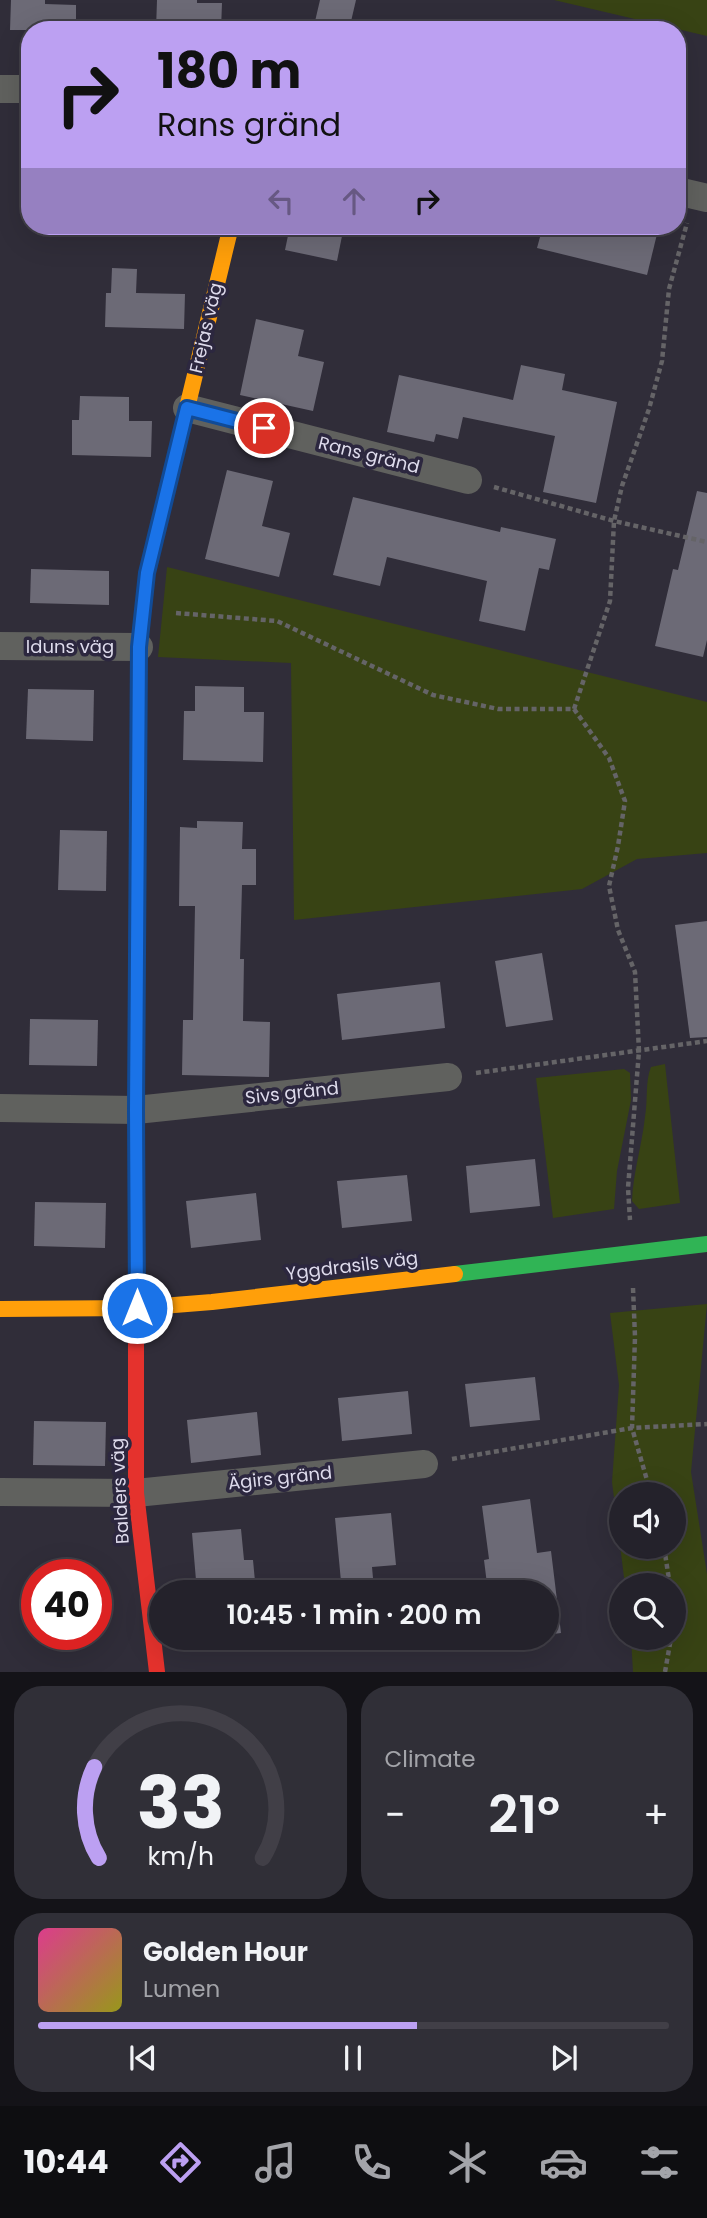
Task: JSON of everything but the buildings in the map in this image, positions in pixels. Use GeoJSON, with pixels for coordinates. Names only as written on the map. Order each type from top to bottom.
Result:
{"type":"FeatureCollection","features":[{"type":"Feature","properties":{"kind":"street"},"geometry":{"type":"LineString","coordinates":[[0,89],[21,89]]}},
{"type":"Feature","properties":{"kind":"street","name":"Frejas väg"},"geometry":{"type":"LineString","coordinates":[[137,1308],[139,647],[147,573],[229,235]]}},
{"type":"Feature","properties":{"kind":"street","name":"Rans gränd"},"geometry":{"type":"LineString","coordinates":[[187,408],[468,480]]}},
{"type":"Feature","properties":{"kind":"street","name":"Iduns väg"},"geometry":{"type":"LineString","coordinates":[[0,646],[139,647]]}},
{"type":"Feature","properties":{"kind":"street","name":"Sivs gränd"},"geometry":{"type":"LineString","coordinates":[[0,1108],[136,1110],[448,1077]]}},
{"type":"Feature","properties":{"kind":"street","name":"Yggdrasils väg"},"geometry":{"type":"LineString","coordinates":[[0,1309],[137,1308],[212,1302],[707,1244]]}},
{"type":"Feature","properties":{"kind":"street","name":"Balders väg"},"geometry":{"type":"LineString","coordinates":[[137,1308],[136,1493],[157,1672]]}},
{"type":"Feature","properties":{"kind":"street","name":"Ägirs gränd"},"geometry":{"type":"LineString","coordinates":[[0,1492],[136,1493],[424,1464]]}},
{"type":"Feature","properties":{"kind":"path"},"geometry":{"type":"LineString","coordinates":[[686,222],[693,195]]}},
{"type":"Feature","properties":{"kind":"path"},"geometry":{"type":"LineString","coordinates":[[574,709],[610,601],[614,520],[622,486],[663,360],[669,289],[683,235]]}},
{"type":"Feature","properties":{"kind":"path"},"geometry":{"type":"LineString","coordinates":[[468,480],[707,542]]}},
{"type":"Feature","properties":{"kind":"path"},"geometry":{"type":"LineString","coordinates":[[144,610],[277,621],[433,695],[498,709],[574,709]]}},
{"type":"Feature","properties":{"kind":"path"},"geometry":{"type":"LineString","coordinates":[[574,709],[609,758],[625,801],[609,886],[618,930],[635,972],[639,1051],[628,1188],[635,1337],[632,1428],[648,1482]]}},
{"type":"Feature","properties":{"kind":"path"},"geometry":{"type":"LineString","coordinates":[[448,1077],[707,1041]]}},
{"type":"Feature","properties":{"kind":"path"},"geometry":{"type":"LineString","coordinates":[[424,1464],[632,1428],[707,1424]]}},
{"type":"Feature","properties":{"kind":"path"},"geometry":{"type":"LineString","coordinates":[[665,1672],[669,1650]]}},
{"type":"Feature","properties":{"kind":"green space"},"geometry":{"type":"Polygon","coordinates":[[[554,0],[707,0],[707,36],[686,31],[686,21],[643,21],[554,0]]]}},
{"type":"Feature","properties":{"kind":"green space"},"geometry":{"type":"Polygon","coordinates":[[[167,567],[707,702],[707,853],[637,859],[582,889],[294,920],[291,663],[158,657],[167,567]]]}},
{"type":"Feature","properties":{"kind":"green space"},"geometry":{"type":"Polygon","coordinates":[[[665,1064],[680,1203],[639,1209],[632,1201],[646,1111],[648,1078],[651,1067],[665,1064]]]}},
{"type":"Feature","properties":{"kind":"green space"},"geometry":{"type":"Polygon","coordinates":[[[624,1069],[630,1073],[631,1100],[617,1171],[614,1209],[553,1218],[536,1078],[624,1069]]]}},
{"type":"Feature","properties":{"kind":"green space"},"geometry":{"type":"Polygon","coordinates":[[[707,1304],[691,1472],[707,1574],[707,1672],[633,1672],[632,1650],[686,1650],[686,1573],[623,1573],[622,1559],[686,1559],[686,1482],[612,1482],[619,1385],[610,1313],[707,1304]]]}},
{"type":"Feature","properties":{"kind":"traffic: fast"},"geometry":{"type":"LineString","coordinates":[[455,1274],[707,1244]]}},
{"type":"Feature","properties":{"kind":"traffic: slow"},"geometry":{"type":"LineString","coordinates":[[179,441],[229,235]]}},
{"type":"Feature","properties":{"kind":"traffic: slow"},"geometry":{"type":"LineString","coordinates":[[136,1226],[137,962]]}},
{"type":"Feature","properties":{"kind":"traffic: slow"},"geometry":{"type":"LineString","coordinates":[[0,1309],[137,1308],[455,1274]]}},
{"type":"Feature","properties":{"kind":"traffic: jam"},"geometry":{"type":"LineString","coordinates":[[137,962],[139,647],[147,573],[179,441]]}},
{"type":"Feature","properties":{"kind":"traffic: jam"},"geometry":{"type":"LineString","coordinates":[[136,1226],[136,1493],[157,1672]]}},
{"type":"Feature","properties":{"kind":"route"},"geometry":{"type":"LineString","coordinates":[[137,1308],[139,647],[147,573],[187,408],[264,428]]}}]}
